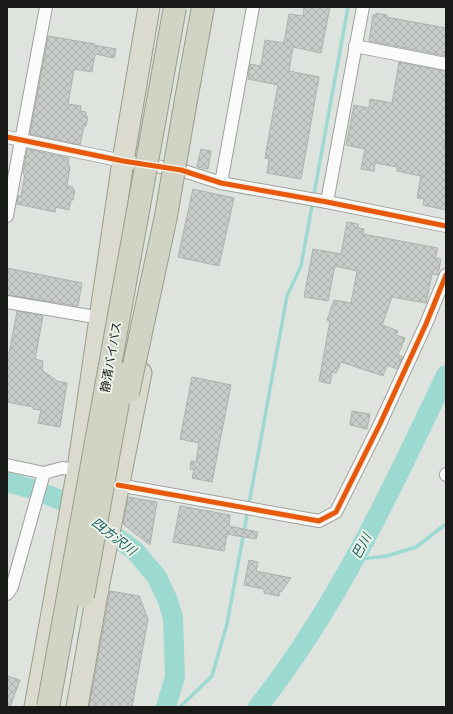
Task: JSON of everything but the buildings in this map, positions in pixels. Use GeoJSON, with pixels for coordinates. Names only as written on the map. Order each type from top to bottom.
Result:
{"type":"FeatureCollection","features":[{"type":"Feature","properties":{"kind":"highway"},"geometry":{"type":"LineString","coordinates":[[83,474],[101,318],[123,161],[149,7]]}},
{"type":"Feature","properties":{"kind":"highway"},"geometry":{"type":"LineString","coordinates":[[35,707],[83,474],[92,403],[159,7]]}},
{"type":"Feature","properties":{"kind":"highway","name":"静清バイパス"},"geometry":{"type":"LineString","coordinates":[[48,707],[83,474],[175,7]]}},
{"type":"Feature","properties":{"kind":"highway","name":"静清バイパス"},"geometry":{"type":"LineString","coordinates":[[63,707],[115,476],[189,7]]}},
{"type":"Feature","properties":{"kind":"highway"},"geometry":{"type":"LineString","coordinates":[[77,707],[129,390],[165,224],[203,7]]}},
{"type":"Feature","properties":{"kind":"highway"},"geometry":{"type":"LineString","coordinates":[[115,476],[181,170],[213,7]]}},
{"type":"Feature","properties":{"kind":"street"},"geometry":{"type":"LineString","coordinates":[[7,216],[46,7]]}},
{"type":"Feature","properties":{"kind":"street"},"geometry":{"type":"LineString","coordinates":[[221,182],[253,7]]}},
{"type":"Feature","properties":{"kind":"street"},"geometry":{"type":"LineString","coordinates":[[327,202],[363,7]]}},
{"type":"Feature","properties":{"kind":"street"},"geometry":{"type":"LineString","coordinates":[[355,46],[446,64]]}},
{"type":"Feature","properties":{"kind":"street"},"geometry":{"type":"LineString","coordinates":[[7,137],[123,161],[181,170],[221,182],[446,226]]}},
{"type":"Feature","properties":{"kind":"street"},"geometry":{"type":"LineString","coordinates":[[7,464],[44,477],[62,468],[83,474],[115,476],[319,521],[336,512],[380,424],[426,324],[446,275]]}},
{"type":"Feature","properties":{"kind":"street"},"geometry":{"type":"LineString","coordinates":[[7,302],[101,318]]}},
{"type":"Feature","properties":{"kind":"street"},"geometry":{"type":"LineString","coordinates":[[7,594],[12,586],[44,477]]}},
{"type":"Feature","properties":{"kind":"waterway"},"geometry":{"type":"LineString","coordinates":[[180,707],[212,676],[227,624],[287,296],[301,266],[348,7]]}},
{"type":"Feature","properties":{"kind":"waterway","name":"巴川"},"geometry":{"type":"LineString","coordinates":[[258,707],[287,669],[338,588],[384,504],[446,375]]}},
{"type":"Feature","properties":{"kind":"waterway","name":"四方沢川"},"geometry":{"type":"LineString","coordinates":[[7,482],[35,490],[73,505],[135,551],[157,577],[168,601],[173,618],[175,677],[166,707]]}},
{"type":"Feature","properties":{"kind":"waterway"},"geometry":{"type":"LineString","coordinates":[[353,560],[387,556],[416,547],[446,524]]}},
{"type":"Feature","properties":{"kind":"cycle path"},"geometry":{"type":"LineString","coordinates":[[7,137],[123,161],[181,170],[221,183],[327,202],[446,226]]}},
{"type":"Feature","properties":{"kind":"cycle path"},"geometry":{"type":"LineString","coordinates":[[118,485],[319,521],[336,512],[380,424],[426,324],[446,275]]}}]}
